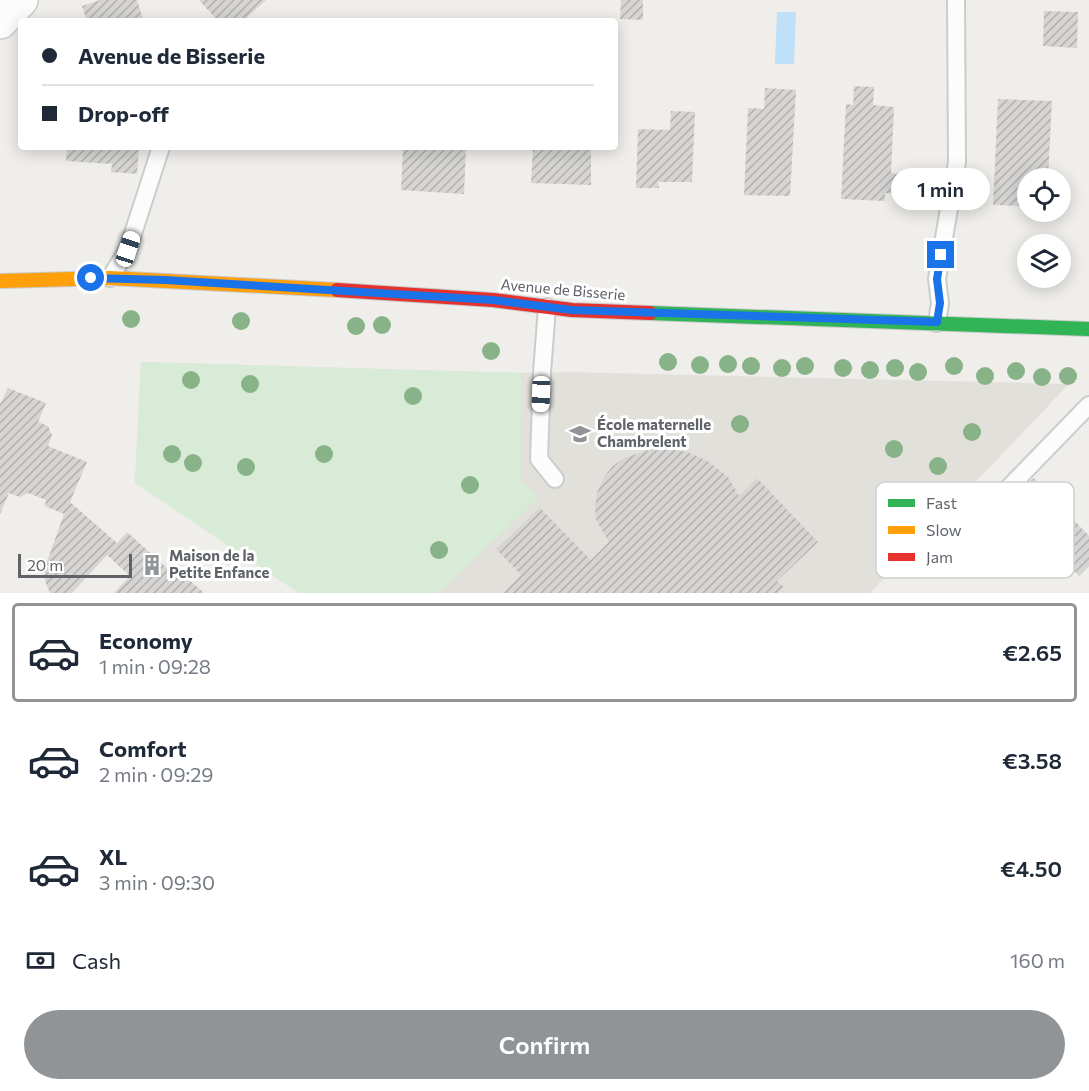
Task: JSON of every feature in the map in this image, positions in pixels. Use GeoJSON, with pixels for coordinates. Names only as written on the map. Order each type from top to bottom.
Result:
{"type":"FeatureCollection","features":[{"type":"Feature","properties":{"kind":"street"},"geometry":{"type":"LineString","coordinates":[[0,22],[21,0]]}},
{"type":"Feature","properties":{"kind":"street","name":"Avenue de Bisserie"},"geometry":{"type":"LineString","coordinates":[[10,268],[35,279]]}},
{"type":"Feature","properties":{"kind":"street","name":"Avenue de Bisserie"},"geometry":{"type":"LineString","coordinates":[[0,281],[110,278],[493,300],[572,310],[1089,329]]}},
{"type":"Feature","properties":{"kind":"lane"},"geometry":{"type":"LineString","coordinates":[[937,322],[940,303],[937,279],[957,162],[956,0]]}},
{"type":"Feature","properties":{"kind":"lane"},"geometry":{"type":"LineString","coordinates":[[110,278],[128,249],[159,150]]}},
{"type":"Feature","properties":{"kind":"lane"},"geometry":{"type":"LineString","coordinates":[[547,307],[539,459],[555,479]]}},
{"type":"Feature","properties":{"kind":"lane"},"geometry":{"type":"LineString","coordinates":[[1014,482],[1089,405]]}},
{"type":"Feature","properties":{"kind":"shaded area","name":"École maternelle Chambrelent"},"geometry":{"type":"Polygon","coordinates":[[[141,362],[521,373],[568,372],[1069,384],[976,482],[876,482],[876,578],[884,578],[870,593],[299,593],[135,483],[141,362]]]}},
{"type":"Feature","properties":{"kind":"green space"},"geometry":{"type":"Polygon","coordinates":[[[141,362],[521,373],[521,480],[538,498],[439,593],[299,593],[135,483],[141,362]]]}},
{"type":"Feature","properties":{"kind":"water"},"geometry":{"type":"Polygon","coordinates":[[[777,12],[796,12],[794,64],[775,64],[777,12]]]}},
{"type":"Feature","properties":{"kind":"building"},"geometry":{"type":"Polygon","coordinates":[[[100,0],[137,0],[143,18],[86,18],[82,6],[100,0]]]}},
{"type":"Feature","properties":{"kind":"building"},"geometry":{"type":"Polygon","coordinates":[[[199,0],[266,0],[246,18],[215,18],[199,0]]]}},
{"type":"Feature","properties":{"kind":"building"},"geometry":{"type":"Polygon","coordinates":[[[621,0],[643,0],[643,20],[620,19],[621,0]]]}},
{"type":"Feature","properties":{"kind":"building"},"geometry":{"type":"Polygon","coordinates":[[[1044,11],[1078,12],[1077,48],[1043,46],[1044,11]]]}},
{"type":"Feature","properties":{"kind":"building"},"geometry":{"type":"Polygon","coordinates":[[[854,86],[874,87],[873,105],[894,107],[891,173],[900,174],[899,194],[885,193],[885,201],[841,199],[846,104],[853,105],[854,86]]]}},
{"type":"Feature","properties":{"kind":"building"},"geometry":{"type":"Polygon","coordinates":[[[765,88],[796,90],[790,196],[744,195],[748,108],[764,109],[765,88]]]}},
{"type":"Feature","properties":{"kind":"building"},"geometry":{"type":"Polygon","coordinates":[[[998,99],[1052,101],[1049,168],[1017,168],[1017,206],[993,205],[998,99]]]}},
{"type":"Feature","properties":{"kind":"building"},"geometry":{"type":"Polygon","coordinates":[[[671,111],[695,112],[692,182],[658,182],[659,188],[636,188],[638,129],[670,130],[671,111]]]}},
{"type":"Feature","properties":{"kind":"building"},"geometry":{"type":"Polygon","coordinates":[[[67,150],[139,150],[137,174],[111,172],[112,164],[66,161],[67,150]]]}},
{"type":"Feature","properties":{"kind":"building"},"geometry":{"type":"Polygon","coordinates":[[[403,150],[466,150],[464,194],[401,190],[403,150]]]}},
{"type":"Feature","properties":{"kind":"building"},"geometry":{"type":"Polygon","coordinates":[[[533,150],[591,150],[591,185],[531,183],[533,150]]]}},
{"type":"Feature","properties":{"kind":"building"},"geometry":{"type":"Polygon","coordinates":[[[8,388],[46,403],[38,422],[48,426],[52,435],[48,446],[87,462],[70,502],[117,543],[127,532],[177,577],[180,572],[204,593],[114,593],[130,576],[107,555],[72,593],[50,593],[45,581],[44,570],[64,514],[45,506],[46,500],[28,493],[20,497],[9,493],[0,514],[0,404],[8,388]]]}},
{"type":"Feature","properties":{"kind":"building"},"geometry":{"type":"Polygon","coordinates":[[[657,447],[687,452],[706,460],[728,477],[739,496],[757,478],[818,542],[777,581],[784,587],[777,593],[503,593],[521,575],[496,549],[540,508],[591,560],[609,542],[596,520],[595,508],[597,493],[604,477],[624,458],[657,447]]]}},
{"type":"Feature","properties":{"kind":"building"},"geometry":{"type":"Polygon","coordinates":[[[1074,520],[1089,536],[1089,566],[1079,576],[1074,571],[1074,520]]]}},
{"type":"Feature","properties":{"kind":"traffic: fast"},"geometry":{"type":"LineString","coordinates":[[650,313],[1089,329]]}},
{"type":"Feature","properties":{"kind":"traffic: slow"},"geometry":{"type":"LineString","coordinates":[[0,281],[110,278],[337,290]]}},
{"type":"Feature","properties":{"kind":"traffic: jam"},"geometry":{"type":"LineString","coordinates":[[337,290],[493,300],[572,310],[650,313]]}},
{"type":"Feature","properties":{"kind":"place","name":"École maternelle Chambrelent"},"geometry":{"type":"Point","coordinates":[580,434]}},
{"type":"Feature","properties":{"kind":"place","name":"Maison de la Petite Enfance"},"geometry":{"type":"Point","coordinates":[152,565]}},
{"type":"Feature","properties":{"kind":"route"},"geometry":{"type":"LineString","coordinates":[[91,278],[165,280],[493,300],[572,310],[937,322],[940,303],[937,279],[941,255]]}}]}
